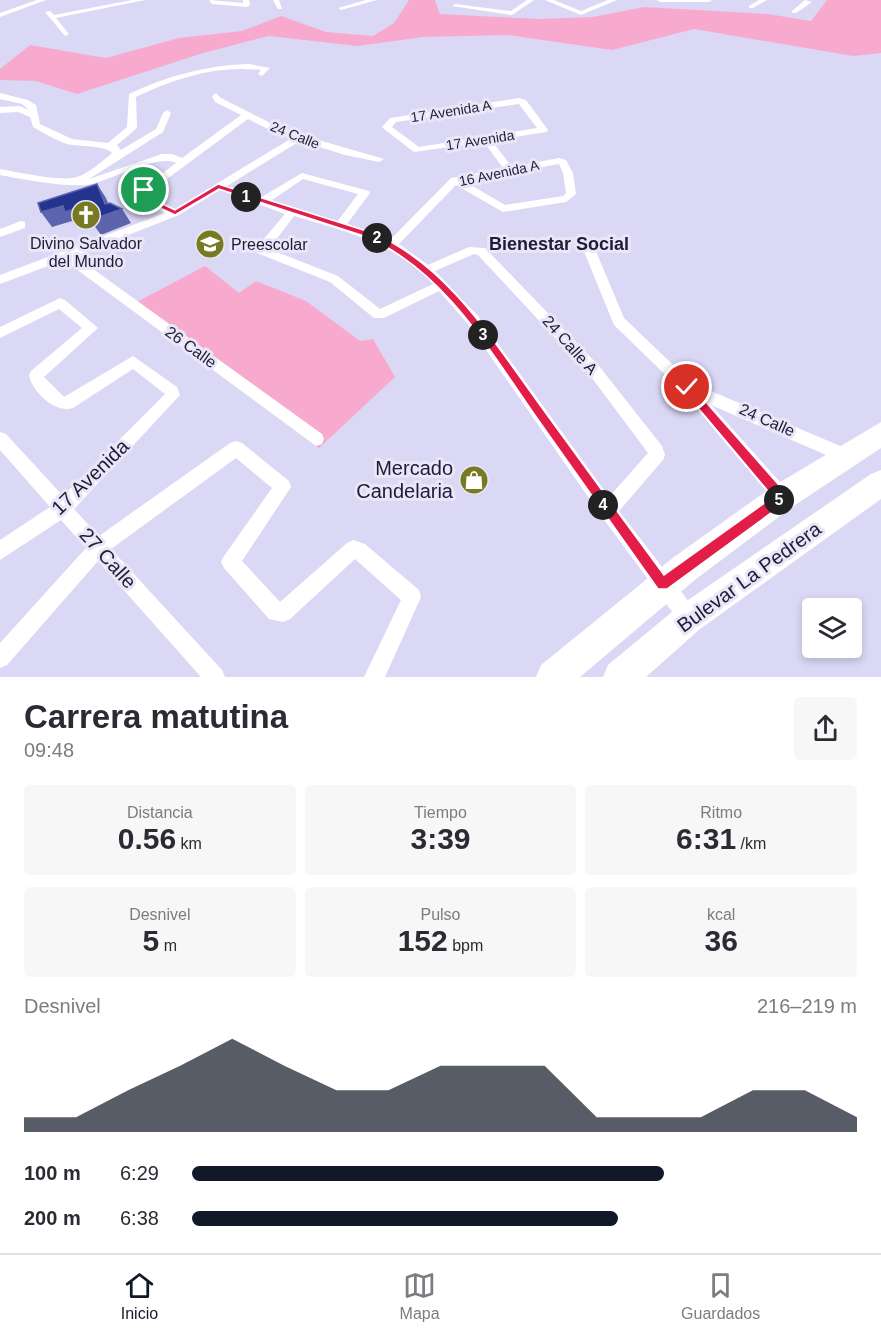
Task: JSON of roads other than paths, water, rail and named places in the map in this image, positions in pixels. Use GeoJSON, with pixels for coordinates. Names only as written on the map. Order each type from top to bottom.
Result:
{"type":"FeatureCollection","features":[{"type":"Feature","properties":{"kind":"main road"},"geometry":{"type":"LineString","coordinates":[[553,677],[663,585],[782,498],[881,434]]}},
{"type":"Feature","properties":{"kind":"main road","name":"Bulevar La Pedrera"},"geometry":{"type":"LineString","coordinates":[[620,677],[689,618],[881,483]]}},
{"type":"Feature","properties":{"kind":"street"},"geometry":{"type":"LineString","coordinates":[[0,15],[44,0],[43,7],[64,34]]}},
{"type":"Feature","properties":{"kind":"street"},"geometry":{"type":"LineString","coordinates":[[52,17],[142,0]]}},
{"type":"Feature","properties":{"kind":"street"},"geometry":{"type":"LineString","coordinates":[[276,0],[280,8]]}},
{"type":"Feature","properties":{"kind":"street"},"geometry":{"type":"LineString","coordinates":[[337,0],[344,10],[374,0]]}},
{"type":"Feature","properties":{"kind":"street"},"geometry":{"type":"LineString","coordinates":[[463,0],[455,6],[514,13],[531,0]]}},
{"type":"Feature","properties":{"kind":"street"},"geometry":{"type":"LineString","coordinates":[[484,11],[498,0]]}},
{"type":"Feature","properties":{"kind":"street"},"geometry":{"type":"LineString","coordinates":[[551,2],[564,0]]}},
{"type":"Feature","properties":{"kind":"street"},"geometry":{"type":"LineString","coordinates":[[551,2],[581,13],[614,0]]}},
{"type":"Feature","properties":{"kind":"street"},"geometry":{"type":"LineString","coordinates":[[660,0],[682,2],[709,0]]}},
{"type":"Feature","properties":{"kind":"street"},"geometry":{"type":"LineString","coordinates":[[752,7],[764,0]]}},
{"type":"Feature","properties":{"kind":"street"},"geometry":{"type":"LineString","coordinates":[[794,12],[808,0]]}},
{"type":"Feature","properties":{"kind":"street"},"geometry":{"type":"LineString","coordinates":[[212,1],[247,2]]}},
{"type":"Feature","properties":{"kind":"street"},"geometry":{"type":"LineString","coordinates":[[0,8],[13,11]]}},
{"type":"Feature","properties":{"kind":"street"},"geometry":{"type":"LineString","coordinates":[[110,146],[132,128],[132,96],[152,85],[201,70],[228,67],[266,68],[262,74]]}},
{"type":"Feature","properties":{"kind":"street"},"geometry":{"type":"LineString","coordinates":[[0,96],[25,102],[33,107],[36,125],[63,141],[110,146],[117,151],[111,159]]}},
{"type":"Feature","properties":{"kind":"street","name":"24 Calle"},"geometry":{"type":"LineString","coordinates":[[216,96],[299,138],[348,153],[379,159]]}},
{"type":"Feature","properties":{"kind":"street","name":"17 Avenida A"},"geometry":{"type":"LineString","coordinates":[[417,150],[387,127],[393,120],[519,101],[523,102],[543,130]]}},
{"type":"Feature","properties":{"kind":"street"},"geometry":{"type":"LineString","coordinates":[[0,110],[19,109],[34,115]]}},
{"type":"Feature","properties":{"kind":"street"},"geometry":{"type":"LineString","coordinates":[[78,181],[160,130],[167,113]]}},
{"type":"Feature","properties":{"kind":"street"},"geometry":{"type":"LineString","coordinates":[[175,213],[141,195],[182,162],[249,114]]}},
{"type":"Feature","properties":{"kind":"street","name":"17 Avenida"},"geometry":{"type":"LineString","coordinates":[[417,150],[543,130]]}},
{"type":"Feature","properties":{"kind":"street"},"geometry":{"type":"LineString","coordinates":[[0,280],[135,231],[175,213],[299,138]]}},
{"type":"Feature","properties":{"kind":"street"},"geometry":{"type":"LineString","coordinates":[[488,140],[508,168]]}},
{"type":"Feature","properties":{"kind":"street"},"geometry":{"type":"LineString","coordinates":[[0,172],[32,178],[92,181],[162,157],[182,162]]}},
{"type":"Feature","properties":{"kind":"street","name":"16 Avenida A"},"geometry":{"type":"LineString","coordinates":[[392,244],[455,180],[508,168],[559,161],[563,162],[570,182],[571,194],[566,199],[506,209],[492,204],[455,180]]}},
{"type":"Feature","properties":{"kind":"street"},"geometry":{"type":"LineString","coordinates":[[261,202],[299,177],[306,176],[365,193],[341,224]]}},
{"type":"Feature","properties":{"kind":"street"},"geometry":{"type":"LineString","coordinates":[[218,186],[292,212],[341,224],[392,244],[427,270],[472,320],[608,511],[689,618]]}},
{"type":"Feature","properties":{"kind":"street"},"geometry":{"type":"LineString","coordinates":[[292,212],[261,250],[334,279],[379,315],[441,285]]}},
{"type":"Feature","properties":{"kind":"street"},"geometry":{"type":"LineString","coordinates":[[0,233],[21,225]]}},
{"type":"Feature","properties":{"kind":"street","name":"24 Calle"},"geometry":{"type":"LineString","coordinates":[[590,249],[619,321],[687,387],[782,498]]}},
{"type":"Feature","properties":{"kind":"street","name":"24 Calle A"},"geometry":{"type":"LineString","coordinates":[[427,270],[473,250],[481,251],[594,370],[656,451],[657,455],[608,511]]}},
{"type":"Feature","properties":{"kind":"street","name":"26 Calle"},"geometry":{"type":"LineString","coordinates":[[66,255],[316,439]]}},
{"type":"Feature","properties":{"kind":"street","name":"17 Avenida"},"geometry":{"type":"LineString","coordinates":[[0,333],[60,303],[91,328],[38,372],[37,381],[61,403],[68,403],[133,362],[172,391],[173,395],[62,509],[0,551]]}},
{"type":"Feature","properties":{"kind":"street","name":"24 Calle"},"geometry":{"type":"LineString","coordinates":[[687,387],[846,456]]}},
{"type":"Feature","properties":{"kind":"street","name":"27 Calle"},"geometry":{"type":"LineString","coordinates":[[0,440],[215,677]]}},
{"type":"Feature","properties":{"kind":"street"},"geometry":{"type":"LineString","coordinates":[[0,658],[99,548],[234,448],[283,487],[230,562],[279,613],[353,549],[358,550],[412,597],[374,677]]}},
{"type":"Feature","properties":{"kind":"place","name":"Divino Salvador del Mundo"},"geometry":{"type":"Point","coordinates":[86,215]}},
{"type":"Feature","properties":{"kind":"place","name":"Preescolar"},"geometry":{"type":"Point","coordinates":[210,244]}},
{"type":"Feature","properties":{"kind":"place","name":"Mercado Candelaria"},"geometry":{"type":"Point","coordinates":[474,480]}},
{"type":"Feature","properties":{"kind":"district","name":"Bienestar Social"},"geometry":{"type":"Point","coordinates":[559,244]}}]}
